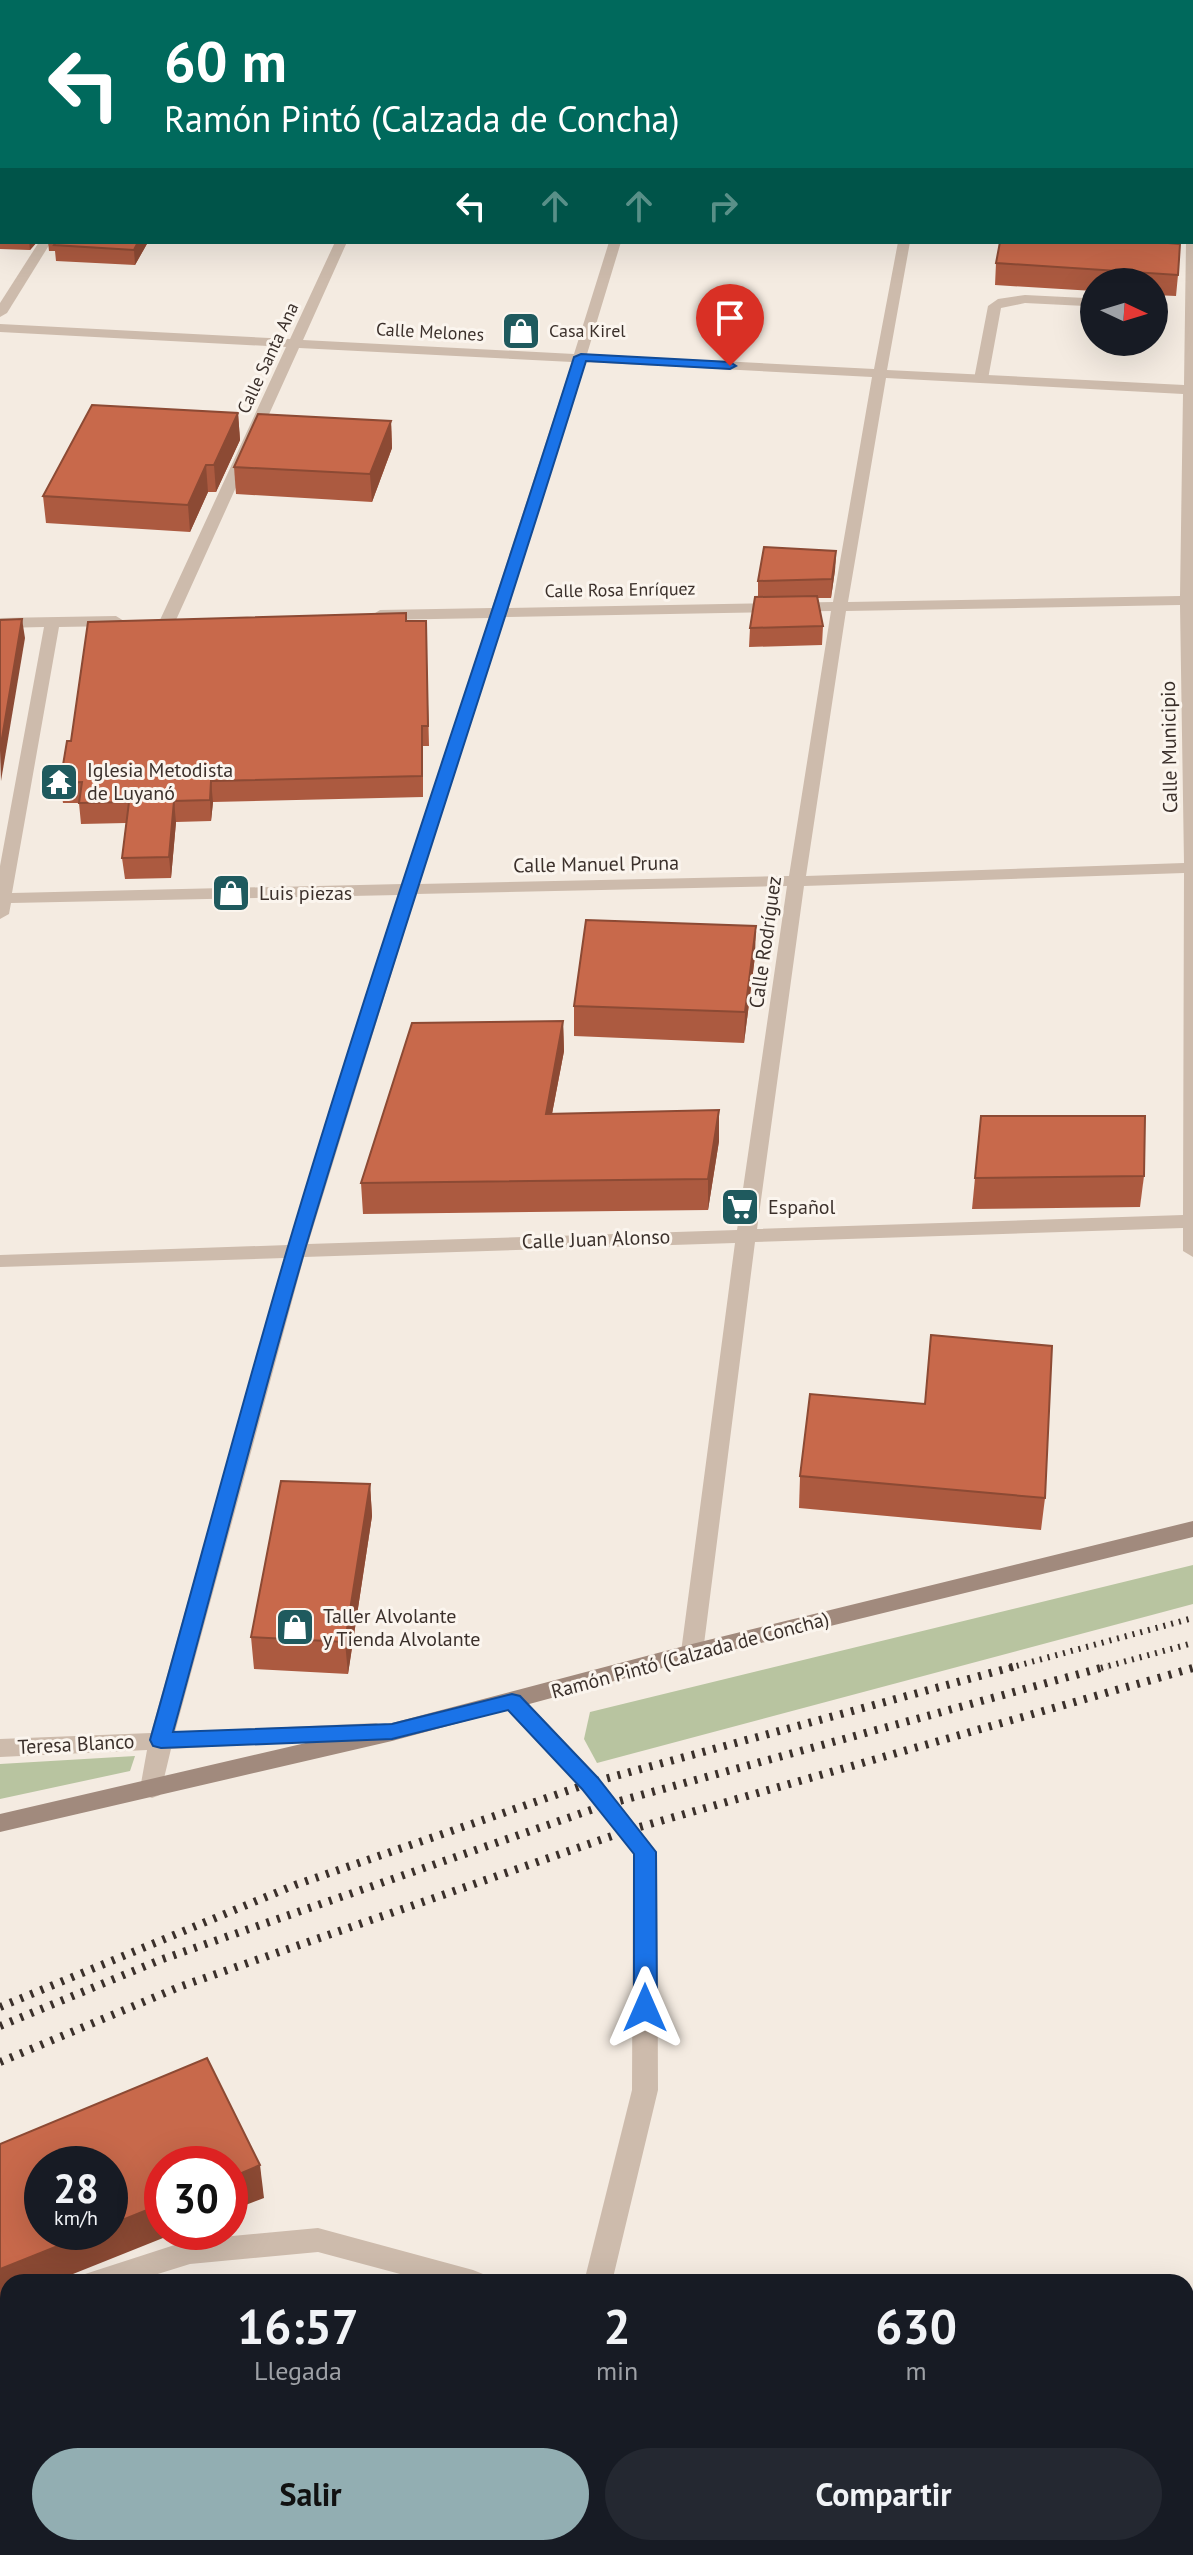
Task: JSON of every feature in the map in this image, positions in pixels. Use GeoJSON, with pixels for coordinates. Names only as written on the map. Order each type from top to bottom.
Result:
{"type":"FeatureCollection","features":[{"type":"Feature","properties":{"kind":"main road","name":"Ramón Pintó (Calzada de Concha)"},"geometry":{"type":"LineString","coordinates":[[0,1823],[392,1732],[692,1652],[1193,1529]]}},
{"type":"Feature","properties":{"kind":"street"},"geometry":{"type":"LineString","coordinates":[[0,313],[44,244]]}},
{"type":"Feature","properties":{"kind":"street","name":"Calle Santa Ana"},"geometry":{"type":"LineString","coordinates":[[52,623],[161,620],[296,343],[340,244]]}},
{"type":"Feature","properties":{"kind":"street"},"geometry":{"type":"LineString","coordinates":[[152,1789],[161,1740],[296,1249],[408,891],[501,612],[614,244]]}},
{"type":"Feature","properties":{"kind":"street","name":"Calle Rodríguez"},"geometry":{"type":"LineString","coordinates":[[692,1652],[744,1234],[837,605],[904,244]]}},
{"type":"Feature","properties":{"kind":"street","name":"Calle Municipio"},"geometry":{"type":"LineString","coordinates":[[1188,249],[1193,1251]]}},
{"type":"Feature","properties":{"kind":"street"},"geometry":{"type":"LineString","coordinates":[[981,379],[995,306],[1003,300],[1017,299],[1080,302]]}},
{"type":"Feature","properties":{"kind":"street","name":"Calle Melones"},"geometry":{"type":"LineString","coordinates":[[0,328],[1191,390]]}},
{"type":"Feature","properties":{"kind":"street","name":"Calle Rosa Enríquez"},"geometry":{"type":"LineString","coordinates":[[358,616],[1190,600]]}},
{"type":"Feature","properties":{"kind":"street"},"geometry":{"type":"LineString","coordinates":[[0,623],[52,623],[1,904]]}},
{"type":"Feature","properties":{"kind":"street","name":"Calle Manuel Pruna"},"geometry":{"type":"LineString","coordinates":[[1,904],[1193,868]]}},
{"type":"Feature","properties":{"kind":"street","name":"Calle Juan Alonso"},"geometry":{"type":"LineString","coordinates":[[0,1261],[1192,1221]]}},
{"type":"Feature","properties":{"kind":"street"},"geometry":{"type":"LineString","coordinates":[[512,1701],[590,1783],[645,1852],[645,2090],[600,2274]]}},
{"type":"Feature","properties":{"kind":"street","name":"Teresa Blanco"},"geometry":{"type":"LineString","coordinates":[[0,1748],[392,1732]]}},
{"type":"Feature","properties":{"kind":"street"},"geometry":{"type":"LineString","coordinates":[[120,2274],[190,2252],[318,2240],[443,2274]]}},
{"type":"Feature","properties":{"kind":"green space"},"geometry":{"type":"Polygon","coordinates":[[[1193,1565],[1193,1604],[597,1763],[584,1739],[590,1712],[1193,1565]]]}},
{"type":"Feature","properties":{"kind":"green space"},"geometry":{"type":"Polygon","coordinates":[[[135,1756],[130,1771],[0,1799],[0,1764],[135,1756]]]}},
{"type":"Feature","properties":{"kind":"building"},"geometry":{"type":"Polygon","coordinates":[[[55,244],[137,244],[134,250],[55,244]]]}},
{"type":"Feature","properties":{"kind":"building"},"geometry":{"type":"Polygon","coordinates":[[[1000,244],[1180,244],[1178,275],[1168,274],[1168,268],[1080,269],[996,263],[1000,244]]]}},
{"type":"Feature","properties":{"kind":"building"},"geometry":{"type":"Polygon","coordinates":[[[92,405],[238,413],[214,465],[206,465],[188,505],[43,496],[92,405]]]}},
{"type":"Feature","properties":{"kind":"building"},"geometry":{"type":"Polygon","coordinates":[[[258,414],[391,421],[370,474],[234,467],[258,414]]]}},
{"type":"Feature","properties":{"kind":"building"},"geometry":{"type":"Polygon","coordinates":[[[764,547],[836,551],[832,579],[758,581],[764,547]]]}},
{"type":"Feature","properties":{"kind":"building"},"geometry":{"type":"Polygon","coordinates":[[[817,596],[823,626],[750,628],[755,597],[817,596]]]}},
{"type":"Feature","properties":{"kind":"building"},"geometry":{"type":"Polygon","coordinates":[[[406,613],[406,621],[426,621],[428,726],[422,726],[422,776],[211,781],[210,800],[174,801],[169,857],[122,858],[129,802],[79,803],[82,782],[60,783],[67,741],[71,741],[88,622],[406,613]]]}},
{"type":"Feature","properties":{"kind":"building"},"geometry":{"type":"Polygon","coordinates":[[[22,619],[0,750],[0,620],[22,619]]]}},
{"type":"Feature","properties":{"kind":"building"},"geometry":{"type":"Polygon","coordinates":[[[586,920],[756,926],[745,1012],[574,1006],[586,920]]]}},
{"type":"Feature","properties":{"kind":"building"},"geometry":{"type":"Polygon","coordinates":[[[563,1021],[546,1114],[719,1110],[708,1179],[361,1183],[412,1023],[563,1021]]]}},
{"type":"Feature","properties":{"kind":"building"},"geometry":{"type":"Polygon","coordinates":[[[981,1116],[1145,1116],[1144,1176],[975,1178],[981,1116]]]}},
{"type":"Feature","properties":{"kind":"building"},"geometry":{"type":"Polygon","coordinates":[[[931,1335],[1052,1346],[1045,1498],[800,1476],[810,1394],[925,1404],[931,1335]]]}},
{"type":"Feature","properties":{"kind":"building"},"geometry":{"type":"Polygon","coordinates":[[[281,1481],[370,1484],[345,1642],[251,1637],[281,1481]]]}},
{"type":"Feature","properties":{"kind":"building"},"geometry":{"type":"Polygon","coordinates":[[[207,2058],[260,2165],[248,2170],[248,2146],[144,2146],[144,2211],[128,2218],[128,2146],[24,2146],[24,2250],[48,2250],[0,2269],[0,2144],[207,2058]]]}},
{"type":"Feature","properties":{"kind":"railway"},"geometry":{"type":"LineString","coordinates":[[1009,1668],[1193,1618]]}},
{"type":"Feature","properties":{"kind":"railway"},"geometry":{"type":"LineString","coordinates":[[1101,1668],[1193,1643]]}},
{"type":"Feature","properties":{"kind":"railway"},"geometry":{"type":"LineString","coordinates":[[0,2007],[295,1885],[590,1783],[1016,1666]]}},
{"type":"Feature","properties":{"kind":"railway"},"geometry":{"type":"LineString","coordinates":[[0,2026],[160,1960],[605,1805],[1108,1666]]}},
{"type":"Feature","properties":{"kind":"railway"},"geometry":{"type":"LineString","coordinates":[[0,2062],[179,1987],[629,1830],[1193,1668]]}},
{"type":"Feature","properties":{"kind":"place","name":"Casa Kirel"},"geometry":{"type":"Point","coordinates":[521,331]}},
{"type":"Feature","properties":{"kind":"place","name":"Iglesia Metodista de Luyanó"},"geometry":{"type":"Point","coordinates":[59,782]}},
{"type":"Feature","properties":{"kind":"place","name":"Luis piezas"},"geometry":{"type":"Point","coordinates":[231,893]}},
{"type":"Feature","properties":{"kind":"place","name":"Español"},"geometry":{"type":"Point","coordinates":[740,1207]}},
{"type":"Feature","properties":{"kind":"place","name":"Taller Alvolante y Tienda Alvolante"},"geometry":{"type":"Point","coordinates":[295,1627]}},
{"type":"Feature","properties":{"kind":"route"},"geometry":{"type":"LineString","coordinates":[[645,2008],[645,1852],[590,1783],[512,1701],[392,1732],[161,1740],[296,1249],[581,357],[730,366]]}}]}
